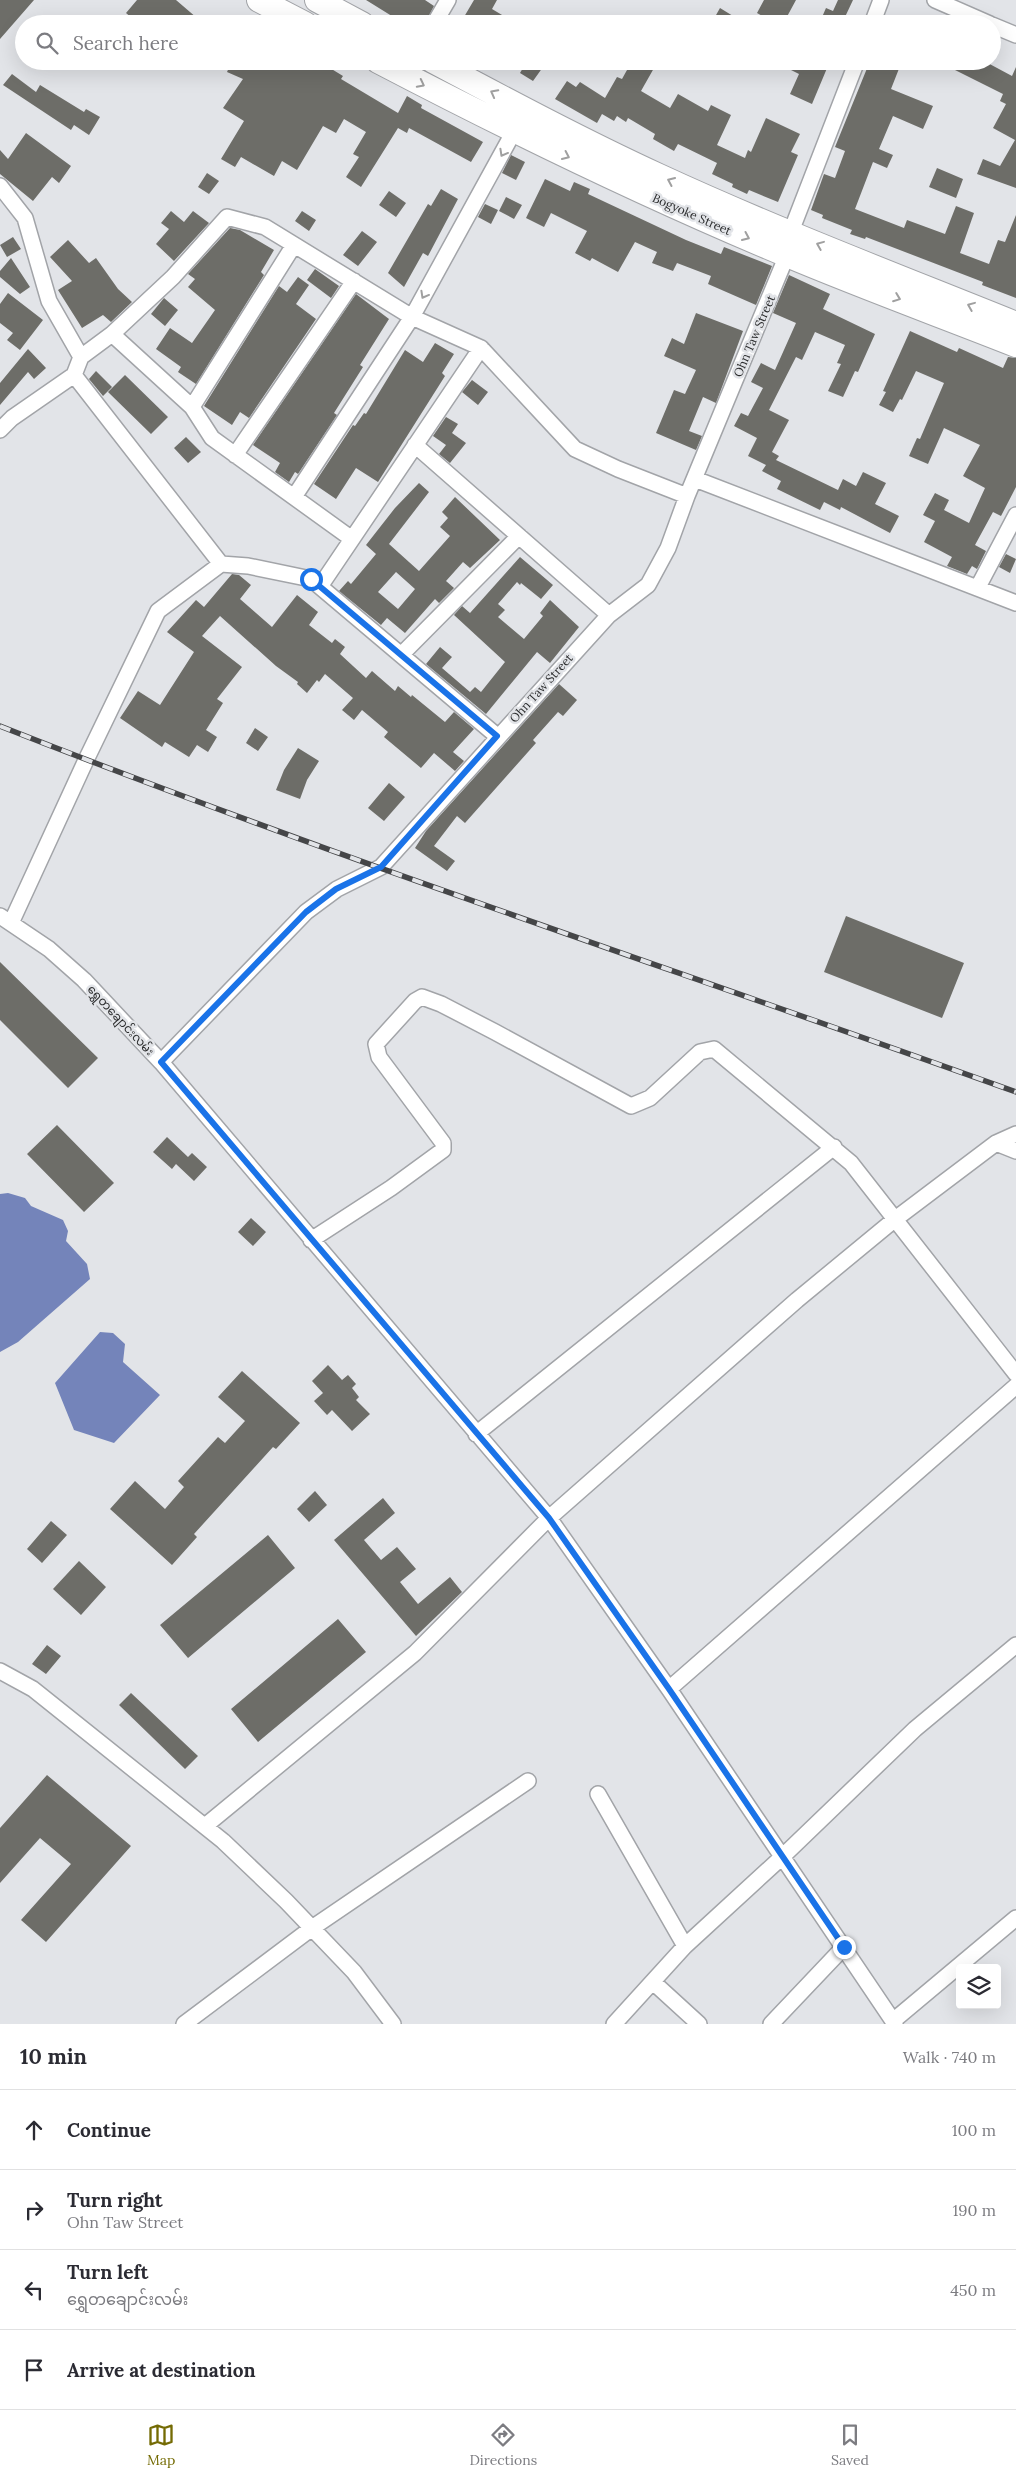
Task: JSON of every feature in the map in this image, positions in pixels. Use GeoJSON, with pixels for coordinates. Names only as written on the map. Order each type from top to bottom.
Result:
{"type":"FeatureCollection","features":[{"type":"Feature","properties":{"kind":"main road"},"geometry":{"type":"LineString","coordinates":[[259,0],[288,15]]}},
{"type":"Feature","properties":{"kind":"main road"},"geometry":{"type":"LineString","coordinates":[[317,0],[345,15]]}},
{"type":"Feature","properties":{"kind":"main road","name":"Bogyoke Street"},"geometry":{"type":"LineString","coordinates":[[395,70],[514,132],[789,245],[1016,345]]}},
{"type":"Feature","properties":{"kind":"main road","name":"Bogyoke Street"},"geometry":{"type":"LineString","coordinates":[[450,70],[789,245],[1016,324]]}},
{"type":"Feature","properties":{"kind":"street"},"geometry":{"type":"LineString","coordinates":[[439,15],[448,0]]}},
{"type":"Feature","properties":{"kind":"street"},"geometry":{"type":"LineString","coordinates":[[875,15],[881,0]]}},
{"type":"Feature","properties":{"kind":"street"},"geometry":{"type":"LineString","coordinates":[[935,0],[970,15]]}},
{"type":"Feature","properties":{"kind":"street"},"geometry":{"type":"LineString","coordinates":[[1001,28],[1016,35]]}},
{"type":"Feature","properties":{"kind":"street","name":"Ohn Taw Street"},"geometry":{"type":"LineString","coordinates":[[161,1062],[306,912],[336,889],[381,867],[497,736],[609,615],[648,585],[668,548],[687,496],[789,245],[854,70]]}},
{"type":"Feature","properties":{"kind":"street"},"geometry":{"type":"LineString","coordinates":[[294,497],[412,317],[525,110]]}},
{"type":"Feature","properties":{"kind":"street"},"geometry":{"type":"LineString","coordinates":[[0,186],[25,218],[48,301],[81,357]]}},
{"type":"Feature","properties":{"kind":"street"},"geometry":{"type":"LineString","coordinates":[[0,430],[12,418],[74,375],[81,357],[112,334],[173,277],[227,217],[265,227],[412,317],[481,348],[575,449],[618,469],[687,496]]}},
{"type":"Feature","properties":{"kind":"street"},"geometry":{"type":"LineString","coordinates":[[192,406],[294,245]]}},
{"type":"Feature","properties":{"kind":"street"},"geometry":{"type":"LineString","coordinates":[[236,455],[354,281]]}},
{"type":"Feature","properties":{"kind":"street"},"geometry":{"type":"LineString","coordinates":[[112,334],[192,406],[212,438],[352,539]]}},
{"type":"Feature","properties":{"kind":"street"},"geometry":{"type":"LineString","coordinates":[[321,585],[481,348]]}},
{"type":"Feature","properties":{"kind":"street"},"geometry":{"type":"LineString","coordinates":[[74,375],[221,564]]}},
{"type":"Feature","properties":{"kind":"street"},"geometry":{"type":"LineString","coordinates":[[415,445],[609,615]]}},
{"type":"Feature","properties":{"kind":"street"},"geometry":{"type":"LineString","coordinates":[[694,479],[1016,603]]}},
{"type":"Feature","properties":{"kind":"street"},"geometry":{"type":"LineString","coordinates":[[978,587],[1016,515]]}},
{"type":"Feature","properties":{"kind":"street"},"geometry":{"type":"LineString","coordinates":[[402,654],[518,536]]}},
{"type":"Feature","properties":{"kind":"street"},"geometry":{"type":"LineString","coordinates":[[6,919],[158,611],[221,564],[248,566],[311,579],[321,585],[497,736]]}},
{"type":"Feature","properties":{"kind":"street","name":"ရွှေတချောင်းလမ်း"},"geometry":{"type":"LineString","coordinates":[[6,919],[49,949],[84,980],[161,1062],[549,1518],[669,1689],[894,2022]]}},
{"type":"Feature","properties":{"kind":"street"},"geometry":{"type":"LineString","coordinates":[[311,1240],[391,1188],[443,1150],[443,1143],[379,1057],[376,1044],[414,1001],[422,997],[441,1004],[495,1032],[631,1106],[650,1098],[700,1052],[714,1049],[851,1163],[1016,1374]]}},
{"type":"Feature","properties":{"kind":"street"},"geometry":{"type":"LineString","coordinates":[[205,1826],[415,1653],[549,1518],[798,1300],[894,1220],[996,1143],[1016,1134]]}},
{"type":"Feature","properties":{"kind":"street"},"geometry":{"type":"LineString","coordinates":[[996,1143],[1016,1151]]}},
{"type":"Feature","properties":{"kind":"street"},"geometry":{"type":"LineString","coordinates":[[476,1434],[834,1147]]}},
{"type":"Feature","properties":{"kind":"street"},"geometry":{"type":"LineString","coordinates":[[669,1689],[1016,1386]]}},
{"type":"Feature","properties":{"kind":"street"},"geometry":{"type":"LineString","coordinates":[[614,2024],[686,1946],[915,1729],[1016,1645]]}},
{"type":"Feature","properties":{"kind":"street"},"geometry":{"type":"LineString","coordinates":[[0,1672],[33,1689],[205,1826],[286,1901],[354,1972],[393,2024]]}},
{"type":"Feature","properties":{"kind":"street"},"geometry":{"type":"LineString","coordinates":[[184,2024],[312,1928],[528,1781]]}},
{"type":"Feature","properties":{"kind":"street"},"geometry":{"type":"LineString","coordinates":[[598,1794],[686,1946]]}},
{"type":"Feature","properties":{"kind":"street"},"geometry":{"type":"LineString","coordinates":[[894,2022],[1016,1918]]}},
{"type":"Feature","properties":{"kind":"street"},"geometry":{"type":"LineString","coordinates":[[771,2024],[844,1947]]}},
{"type":"Feature","properties":{"kind":"street"},"geometry":{"type":"LineString","coordinates":[[653,1982],[699,2024]]}},
{"type":"Feature","properties":{"kind":"water"},"geometry":{"type":"Polygon","coordinates":[[[8,1193],[25,1198],[31,1206],[63,1220],[68,1231],[66,1241],[87,1264],[90,1279],[18,1342],[0,1352],[0,1194],[8,1193]]]}},
{"type":"Feature","properties":{"kind":"water"},"geometry":{"type":"Polygon","coordinates":[[[100,1332],[113,1333],[125,1344],[123,1362],[160,1395],[114,1443],[74,1430],[55,1383],[100,1332]]]}},
{"type":"Feature","properties":{"kind":"building"},"geometry":{"type":"Polygon","coordinates":[[[0,0],[34,0],[21,15],[15,15],[15,22],[0,39],[0,0]]]}},
{"type":"Feature","properties":{"kind":"building"},"geometry":{"type":"Polygon","coordinates":[[[137,0],[176,0],[194,15],[128,15],[126,13],[137,0]]]}},
{"type":"Feature","properties":{"kind":"building"},"geometry":{"type":"Polygon","coordinates":[[[366,0],[425,0],[434,6],[430,15],[390,15],[366,0]]]}},
{"type":"Feature","properties":{"kind":"building"},"geometry":{"type":"Polygon","coordinates":[[[474,0],[497,0],[492,9],[502,15],[465,15],[474,0]]]}},
{"type":"Feature","properties":{"kind":"building"},"geometry":{"type":"Polygon","coordinates":[[[764,0],[796,0],[788,15],[760,15],[757,13],[764,0]]]}},
{"type":"Feature","properties":{"kind":"building"},"geometry":{"type":"Polygon","coordinates":[[[838,0],[853,0],[846,15],[823,15],[826,8],[833,11],[838,0]]]}},
{"type":"Feature","properties":{"kind":"building"},"geometry":{"type":"Polygon","coordinates":[[[720,8],[731,15],[716,15],[720,8]]]}},
{"type":"Feature","properties":{"kind":"building"},"geometry":{"type":"Polygon","coordinates":[[[1016,67],[1016,188],[977,174],[983,159],[1000,166],[1015,140],[993,128],[1006,104],[1000,101],[1003,94],[955,70],[1001,70],[1012,76],[1016,67]]]}},
{"type":"Feature","properties":{"kind":"building"},"geometry":{"type":"Polygon","coordinates":[[[228,70],[333,70],[343,76],[341,79],[398,113],[407,96],[422,105],[421,108],[483,142],[471,162],[409,128],[407,133],[398,128],[361,187],[346,177],[359,157],[353,154],[366,132],[344,119],[336,133],[323,126],[297,170],[282,161],[274,176],[241,157],[235,167],[221,159],[244,121],[223,108],[243,79],[227,72],[228,70]]]}},
{"type":"Feature","properties":{"kind":"building"},"geometry":{"type":"Polygon","coordinates":[[[522,70],[541,70],[533,81],[520,73],[522,70]]]}},
{"type":"Feature","properties":{"kind":"building"},"geometry":{"type":"Polygon","coordinates":[[[627,70],[653,70],[641,91],[670,108],[678,94],[708,111],[711,105],[731,115],[717,145],[745,158],[748,150],[751,152],[766,118],[800,134],[791,152],[798,155],[778,202],[749,190],[747,194],[732,187],[733,184],[712,174],[717,163],[678,144],[674,151],[653,139],[655,134],[628,118],[626,122],[617,116],[614,121],[602,114],[597,123],[555,99],[567,81],[576,87],[580,82],[605,98],[617,77],[622,79],[627,70]]]}},
{"type":"Feature","properties":{"kind":"building"},"geometry":{"type":"Polygon","coordinates":[[[791,70],[826,70],[812,104],[790,94],[799,74],[791,70]]]}},
{"type":"Feature","properties":{"kind":"building"},"geometry":{"type":"Polygon","coordinates":[[[866,70],[898,70],[891,89],[933,106],[923,129],[893,116],[879,149],[893,155],[887,168],[873,162],[855,209],[904,228],[907,220],[945,234],[956,206],[974,213],[960,253],[989,264],[998,240],[1005,242],[1016,215],[1016,298],[982,285],[983,282],[866,237],[865,239],[850,234],[852,230],[822,218],[823,215],[811,210],[824,174],[835,178],[845,151],[835,147],[866,70]]]}},
{"type":"Feature","properties":{"kind":"building"},"geometry":{"type":"Polygon","coordinates":[[[12,74],[36,92],[40,85],[84,112],[86,109],[100,117],[89,135],[74,125],[71,130],[3,85],[12,74]]]}},
{"type":"Feature","properties":{"kind":"building"},"geometry":{"type":"Polygon","coordinates":[[[26,133],[71,166],[59,183],[52,177],[33,201],[0,174],[0,150],[8,159],[26,133]]]}},
{"type":"Feature","properties":{"kind":"building"},"geometry":{"type":"Polygon","coordinates":[[[511,155],[525,162],[516,180],[502,173],[511,155]]]}},
{"type":"Feature","properties":{"kind":"building"},"geometry":{"type":"Polygon","coordinates":[[[937,168],[963,179],[956,198],[929,187],[937,168]]]}},
{"type":"Feature","properties":{"kind":"building"},"geometry":{"type":"Polygon","coordinates":[[[207,173],[219,181],[209,194],[198,187],[207,173]]]}},
{"type":"Feature","properties":{"kind":"building"},"geometry":{"type":"Polygon","coordinates":[[[545,179],[570,191],[574,182],[590,189],[588,194],[686,240],[721,254],[724,247],[772,266],[756,305],[708,284],[711,276],[677,263],[673,271],[652,263],[657,252],[635,242],[618,272],[592,258],[590,261],[575,253],[587,231],[551,213],[544,227],[526,218],[545,179]]]}},
{"type":"Feature","properties":{"kind":"building"},"geometry":{"type":"Polygon","coordinates":[[[441,189],[458,199],[428,256],[423,253],[404,287],[388,273],[428,204],[431,206],[441,189]]]}},
{"type":"Feature","properties":{"kind":"building"},"geometry":{"type":"Polygon","coordinates":[[[389,191],[406,203],[396,217],[379,205],[389,191]]]}},
{"type":"Feature","properties":{"kind":"building"},"geometry":{"type":"Polygon","coordinates":[[[506,197],[522,205],[514,219],[499,211],[506,197]]]}},
{"type":"Feature","properties":{"kind":"building"},"geometry":{"type":"Polygon","coordinates":[[[485,204],[498,210],[491,224],[478,217],[485,204]]]}},
{"type":"Feature","properties":{"kind":"building"},"geometry":{"type":"Polygon","coordinates":[[[171,211],[184,222],[193,211],[209,223],[174,261],[156,244],[169,229],[161,223],[171,211]]]}},
{"type":"Feature","properties":{"kind":"building"},"geometry":{"type":"Polygon","coordinates":[[[302,211],[316,220],[309,231],[295,221],[302,211]]]}},
{"type":"Feature","properties":{"kind":"building"},"geometry":{"type":"Polygon","coordinates":[[[230,228],[240,230],[274,250],[261,272],[264,275],[196,384],[178,372],[181,367],[156,349],[170,328],[192,343],[215,310],[188,287],[195,279],[188,274],[230,228]]]}},
{"type":"Feature","properties":{"kind":"building"},"geometry":{"type":"Polygon","coordinates":[[[362,231],[377,242],[358,266],[343,255],[362,231]]]}},
{"type":"Feature","properties":{"kind":"building"},"geometry":{"type":"Polygon","coordinates":[[[13,237],[21,249],[7,257],[0,245],[13,237]]]}},
{"type":"Feature","properties":{"kind":"building"},"geometry":{"type":"Polygon","coordinates":[[[68,240],[89,263],[96,258],[118,289],[132,302],[111,322],[103,315],[82,328],[58,290],[72,281],[50,257],[68,240]]]}},
{"type":"Feature","properties":{"kind":"building"},"geometry":{"type":"Polygon","coordinates":[[[11,258],[30,287],[20,294],[0,277],[0,271],[11,258]]]}},
{"type":"Feature","properties":{"kind":"building"},"geometry":{"type":"Polygon","coordinates":[[[315,269],[339,286],[331,298],[307,280],[315,269]]]}},
{"type":"Feature","properties":{"kind":"building"},"geometry":{"type":"Polygon","coordinates":[[[789,275],[830,294],[823,309],[875,334],[858,372],[855,371],[843,397],[828,391],[841,364],[837,363],[845,345],[815,332],[802,360],[796,357],[769,410],[789,420],[772,452],[779,456],[776,460],[838,490],[843,479],[856,486],[863,472],[886,483],[875,504],[899,516],[890,533],[841,507],[840,510],[824,502],[820,510],[777,489],[781,481],[762,471],[766,465],[748,456],[757,438],[734,426],[741,413],[748,416],[763,388],[751,382],[761,363],[775,370],[796,323],[773,313],[789,275]]]}},
{"type":"Feature","properties":{"kind":"building"},"geometry":{"type":"Polygon","coordinates":[[[298,277],[309,285],[296,304],[316,319],[249,418],[240,412],[232,425],[204,406],[279,286],[287,292],[298,277]]]}},
{"type":"Feature","properties":{"kind":"building"},"geometry":{"type":"Polygon","coordinates":[[[8,293],[43,320],[20,350],[7,340],[13,333],[0,323],[0,304],[8,293]]]}},
{"type":"Feature","properties":{"kind":"building"},"geometry":{"type":"Polygon","coordinates":[[[356,294],[389,319],[360,365],[363,367],[334,413],[337,415],[298,474],[295,472],[289,482],[275,472],[280,463],[253,445],[356,294]]]}},
{"type":"Feature","properties":{"kind":"building"},"geometry":{"type":"Polygon","coordinates":[[[164,298],[178,310],[165,326],[151,314],[164,298]]]}},
{"type":"Feature","properties":{"kind":"building"},"geometry":{"type":"Polygon","coordinates":[[[696,313],[743,331],[716,403],[703,397],[689,431],[702,436],[696,450],[656,433],[674,390],[685,394],[696,370],[664,356],[672,338],[684,344],[696,313]]]}},
{"type":"Feature","properties":{"kind":"building"},"geometry":{"type":"Polygon","coordinates":[[[910,331],[957,352],[959,348],[1003,368],[1008,357],[1016,358],[1016,487],[1001,516],[993,512],[975,545],[986,551],[977,569],[972,566],[967,574],[947,566],[952,557],[924,542],[935,521],[923,515],[935,493],[949,500],[944,510],[969,523],[985,488],[963,476],[980,445],[944,428],[928,464],[909,456],[917,438],[920,439],[944,383],[916,371],[902,400],[900,399],[893,412],[879,405],[886,392],[883,391],[910,331]]]}},
{"type":"Feature","properties":{"kind":"building"},"geometry":{"type":"Polygon","coordinates":[[[435,343],[454,354],[442,373],[445,376],[378,482],[356,468],[336,499],[314,484],[353,425],[355,426],[364,413],[366,414],[405,350],[423,362],[435,343]]]}},
{"type":"Feature","properties":{"kind":"building"},"geometry":{"type":"Polygon","coordinates":[[[28,349],[46,368],[34,379],[28,372],[0,405],[0,383],[28,349]]]}},
{"type":"Feature","properties":{"kind":"building"},"geometry":{"type":"Polygon","coordinates":[[[96,371],[112,387],[103,396],[89,379],[96,371]]]}},
{"type":"Feature","properties":{"kind":"building"},"geometry":{"type":"Polygon","coordinates":[[[125,375],[168,417],[151,434],[108,392],[125,375]]]}},
{"type":"Feature","properties":{"kind":"building"},"geometry":{"type":"Polygon","coordinates":[[[472,380],[488,392],[478,405],[462,392],[472,380]]]}},
{"type":"Feature","properties":{"kind":"building"},"geometry":{"type":"Polygon","coordinates":[[[446,417],[458,424],[452,433],[466,443],[450,463],[439,454],[446,445],[433,436],[446,417]]]}},
{"type":"Feature","properties":{"kind":"building"},"geometry":{"type":"Polygon","coordinates":[[[186,437],[201,452],[188,463],[174,448],[186,437]]]}},
{"type":"Feature","properties":{"kind":"building"},"geometry":{"type":"Polygon","coordinates":[[[419,483],[429,492],[389,544],[419,571],[450,536],[440,527],[448,518],[442,512],[455,497],[500,540],[470,568],[463,562],[446,581],[454,588],[439,603],[435,599],[405,633],[387,618],[381,625],[339,591],[348,581],[351,584],[376,554],[366,545],[395,508],[419,483]],[[396,572],[378,592],[398,609],[415,589],[396,572]]]}},
{"type":"Feature","properties":{"kind":"building"},"geometry":{"type":"Polygon","coordinates":[[[1006,554],[1016,559],[1010,573],[999,567],[1006,554]]]}},
{"type":"Feature","properties":{"kind":"building"},"geometry":{"type":"Polygon","coordinates":[[[520,557],[553,585],[541,599],[517,582],[498,604],[505,610],[498,617],[524,639],[543,616],[540,613],[550,600],[579,627],[550,663],[537,652],[486,714],[426,664],[440,647],[452,657],[442,668],[470,692],[475,687],[481,692],[505,662],[454,615],[462,606],[470,613],[520,557]]]}},
{"type":"Feature","properties":{"kind":"building"},"geometry":{"type":"Polygon","coordinates":[[[232,574],[239,575],[251,585],[240,599],[272,627],[297,595],[318,612],[309,625],[332,643],[335,639],[345,647],[340,654],[366,678],[372,671],[395,691],[398,686],[411,697],[412,695],[445,722],[454,712],[474,729],[453,752],[464,761],[455,771],[434,753],[421,768],[384,737],[388,732],[362,710],[354,720],[342,710],[353,698],[325,674],[319,682],[317,680],[307,693],[297,684],[298,682],[276,666],[220,616],[202,636],[242,667],[217,699],[223,703],[206,730],[217,737],[208,752],[197,745],[189,757],[165,742],[162,747],[120,718],[138,691],[160,705],[194,652],[167,632],[196,600],[204,607],[232,574]]]}},
{"type":"Feature","properties":{"kind":"building"},"geometry":{"type":"Polygon","coordinates":[[[559,684],[577,700],[563,716],[558,712],[533,740],[536,743],[465,823],[457,816],[434,846],[455,861],[447,871],[415,848],[426,831],[559,684]]]}},
{"type":"Feature","properties":{"kind":"building"},"geometry":{"type":"Polygon","coordinates":[[[255,728],[268,737],[258,751],[246,743],[255,728]]]}},
{"type":"Feature","properties":{"kind":"building"},"geometry":{"type":"Polygon","coordinates":[[[298,748],[319,761],[307,780],[300,799],[276,790],[284,770],[298,748]]]}},
{"type":"Feature","properties":{"kind":"building"},"geometry":{"type":"Polygon","coordinates":[[[389,783],[405,797],[384,821],[368,808],[389,783]]]}},
{"type":"Feature","properties":{"kind":"building"},"geometry":{"type":"Polygon","coordinates":[[[846,916],[964,963],[942,1018],[824,972],[846,916]]]}},
{"type":"Feature","properties":{"kind":"building"},"geometry":{"type":"Polygon","coordinates":[[[0,962],[98,1058],[68,1088],[0,1020],[0,962]]]}},
{"type":"Feature","properties":{"kind":"building"},"geometry":{"type":"Polygon","coordinates":[[[57,1125],[114,1183],[84,1212],[27,1154],[57,1125]]]}},
{"type":"Feature","properties":{"kind":"building"},"geometry":{"type":"Polygon","coordinates":[[[167,1137],[188,1157],[192,1153],[207,1167],[194,1181],[176,1164],[172,1169],[153,1152],[167,1137]]]}},
{"type":"Feature","properties":{"kind":"building"},"geometry":{"type":"Polygon","coordinates":[[[251,1218],[266,1232],[253,1246],[238,1232],[251,1218]]]}},
{"type":"Feature","properties":{"kind":"building"},"geometry":{"type":"Polygon","coordinates":[[[328,1365],[342,1380],[348,1375],[356,1384],[352,1388],[359,1397],[356,1400],[370,1414],[352,1431],[332,1410],[327,1415],[314,1401],[323,1393],[312,1381],[328,1365]]]}},
{"type":"Feature","properties":{"kind":"building"},"geometry":{"type":"Polygon","coordinates":[[[242,1371],[300,1423],[276,1449],[273,1447],[194,1534],[197,1537],[172,1565],[110,1509],[135,1481],[165,1509],[184,1487],[178,1481],[218,1437],[225,1443],[245,1421],[218,1397],[242,1371]]]}},
{"type":"Feature","properties":{"kind":"building"},"geometry":{"type":"Polygon","coordinates":[[[315,1491],[327,1505],[309,1522],[297,1509],[315,1491]]]}},
{"type":"Feature","properties":{"kind":"building"},"geometry":{"type":"Polygon","coordinates":[[[383,1498],[395,1513],[364,1540],[381,1560],[397,1547],[416,1569],[400,1582],[418,1604],[450,1577],[462,1592],[416,1636],[334,1540],[383,1498]]]}},
{"type":"Feature","properties":{"kind":"building"},"geometry":{"type":"Polygon","coordinates":[[[51,1521],[67,1535],[42,1563],[27,1549],[51,1521]]]}},
{"type":"Feature","properties":{"kind":"building"},"geometry":{"type":"Polygon","coordinates":[[[268,1535],[295,1568],[188,1658],[160,1625],[268,1535]]]}},
{"type":"Feature","properties":{"kind":"building"},"geometry":{"type":"Polygon","coordinates":[[[79,1561],[106,1587],[81,1615],[53,1589],[79,1561]]]}},
{"type":"Feature","properties":{"kind":"building"},"geometry":{"type":"Polygon","coordinates":[[[338,1619],[366,1652],[258,1742],[231,1709],[338,1619]]]}},
{"type":"Feature","properties":{"kind":"building"},"geometry":{"type":"Polygon","coordinates":[[[47,1645],[61,1656],[46,1674],[32,1664],[47,1645]]]}},
{"type":"Feature","properties":{"kind":"building"},"geometry":{"type":"Polygon","coordinates":[[[131,1693],[198,1756],[185,1769],[119,1705],[131,1693]]]}},
{"type":"Feature","properties":{"kind":"building"},"geometry":{"type":"Polygon","coordinates":[[[47,1775],[131,1846],[46,1942],[21,1920],[71,1864],[40,1838],[0,1883],[0,1828],[47,1775]]]}},
{"type":"Feature","properties":{"kind":"railway"},"geometry":{"type":"LineString","coordinates":[[0,726],[126,775],[379,868],[1016,1092]]}},
{"type":"Feature","properties":{"kind":"route"},"geometry":{"type":"LineString","coordinates":[[311,579],[321,585],[497,736],[381,867],[336,889],[306,912],[161,1062],[549,1518],[669,1689],[844,1947]]}}]}
